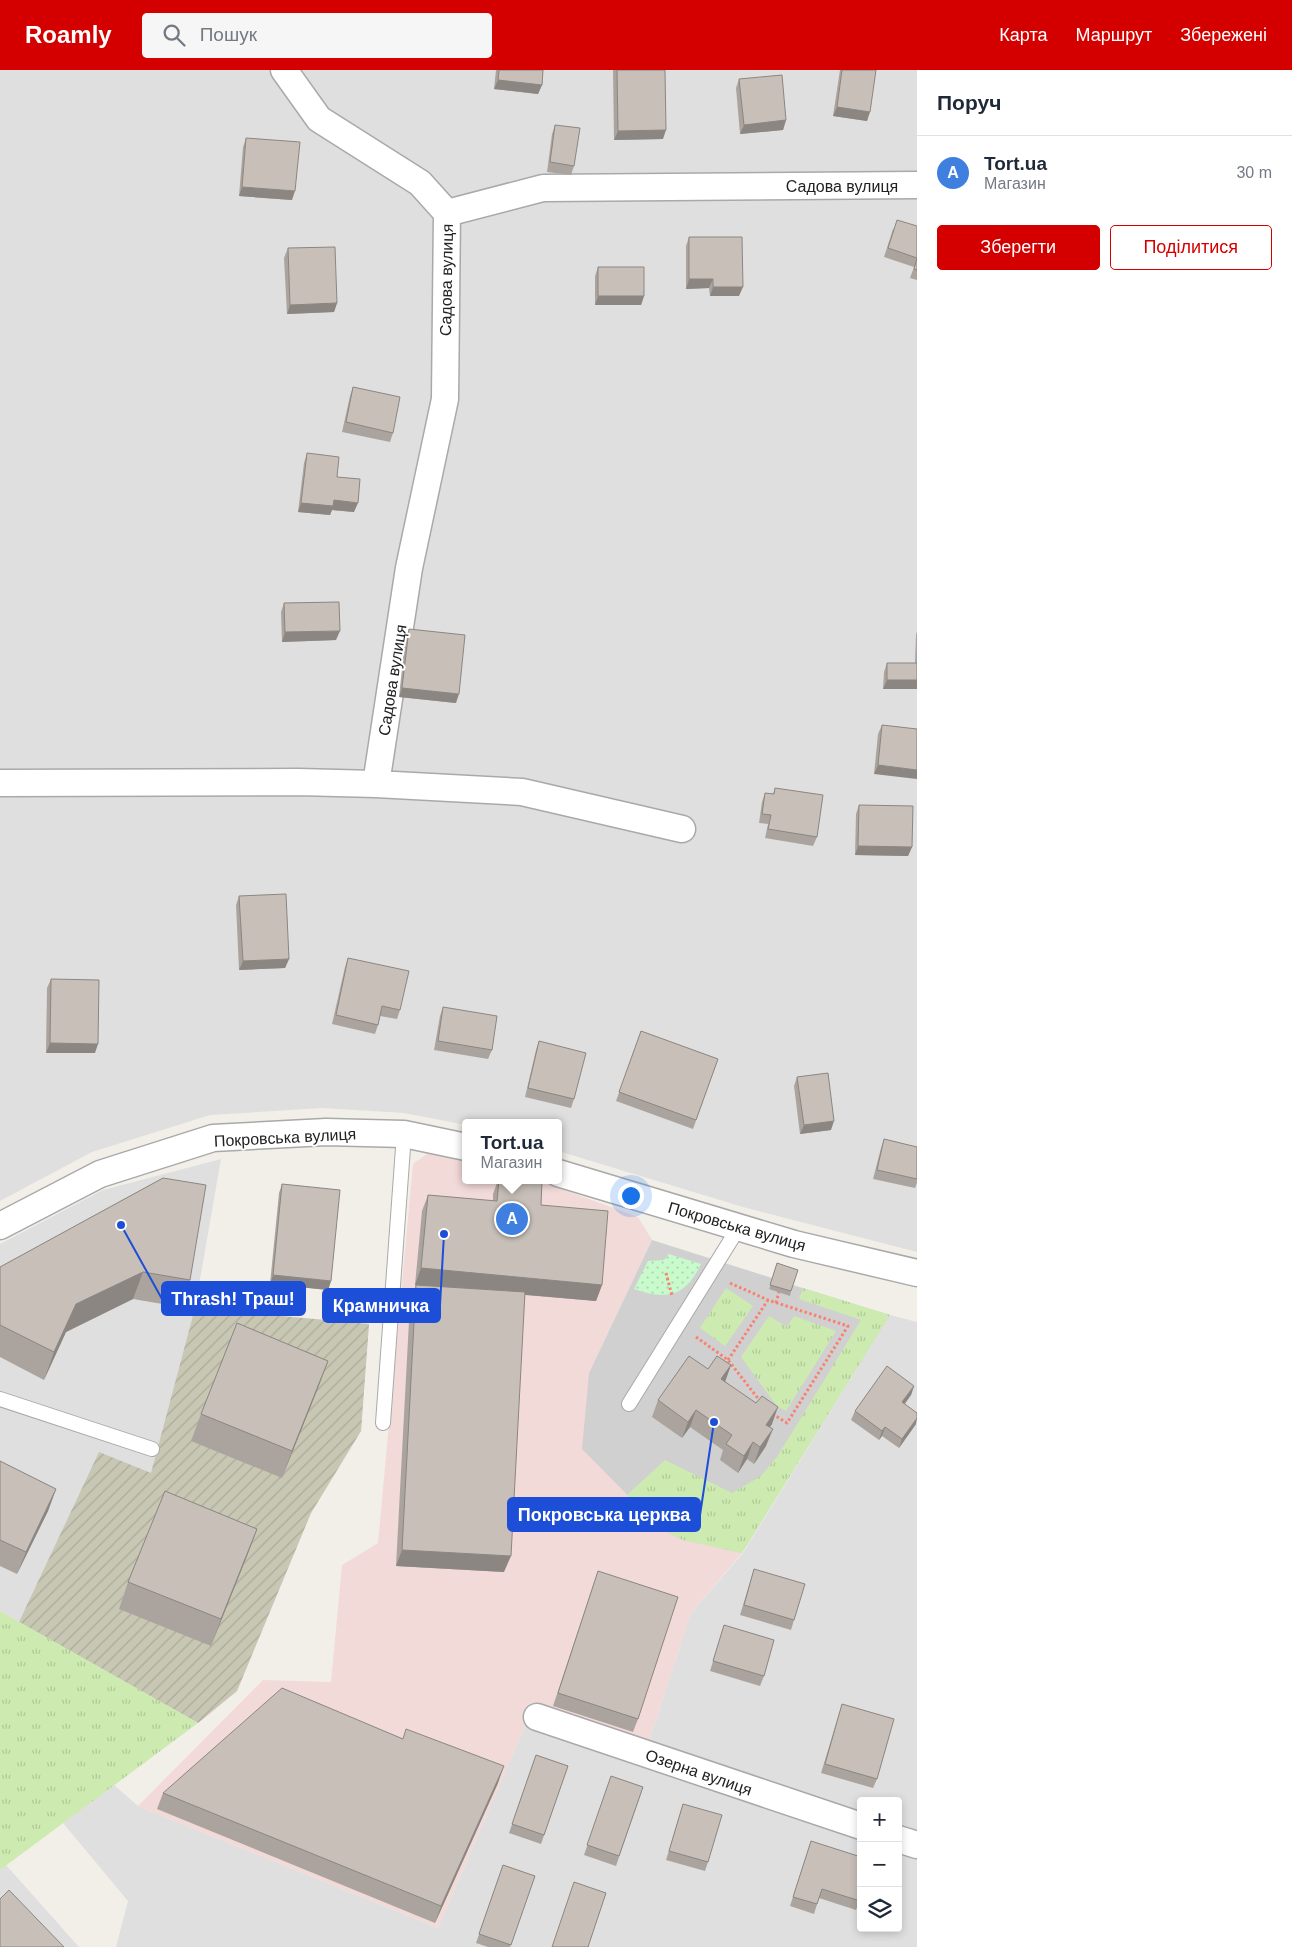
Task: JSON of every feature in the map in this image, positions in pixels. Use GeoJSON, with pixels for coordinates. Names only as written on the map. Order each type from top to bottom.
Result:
{"type":"FeatureCollection","features":[{"type":"Feature","properties":{"kind":"street"},"geometry":{"type":"LineString","coordinates":[[284,70],[319,119],[420,182],[447,213]]}},
{"type":"Feature","properties":{"kind":"street","name":"Садова вулиця"},"geometry":{"type":"LineString","coordinates":[[376,784],[409,568],[445,399],[447,213],[544,188],[917,185]]}},
{"type":"Feature","properties":{"kind":"street"},"geometry":{"type":"LineString","coordinates":[[0,783],[376,784],[522,792],[682,829]]}},
{"type":"Feature","properties":{"kind":"street","name":"Покровська вулиця"},"geometry":{"type":"LineString","coordinates":[[0,1226],[100,1174],[213,1138],[326,1132],[404,1134],[462,1146]]}},
{"type":"Feature","properties":{"kind":"street","name":"Покровська вулиця"},"geometry":{"type":"LineString","coordinates":[[562,1174],[794,1244],[917,1273]]}},
{"type":"Feature","properties":{"kind":"street","name":"Озерна вулиця"},"geometry":{"type":"LineString","coordinates":[[537,1717],[857,1825]]}},
{"type":"Feature","properties":{"kind":"street"},"geometry":{"type":"LineString","coordinates":[[902,1840],[917,1845]]}},
{"type":"Feature","properties":{"kind":"lane"},"geometry":{"type":"LineString","coordinates":[[383,1423],[404,1134]]}},
{"type":"Feature","properties":{"kind":"lane"},"geometry":{"type":"LineString","coordinates":[[629,1404],[739,1227]]}},
{"type":"Feature","properties":{"kind":"lane"},"geometry":{"type":"LineString","coordinates":[[0,1398],[152,1450]]}},
{"type":"Feature","properties":{"kind":"path"},"geometry":{"type":"LineString","coordinates":[[711,1274],[768,1300],[848,1326],[786,1423],[768,1411]]}},
{"type":"Feature","properties":{"kind":"path"},"geometry":{"type":"LineString","coordinates":[[776,1303],[779,1292]]}},
{"type":"Feature","properties":{"kind":"path"},"geometry":{"type":"LineString","coordinates":[[723,1368],[768,1300]]}},
{"type":"Feature","properties":{"kind":"path"},"geometry":{"type":"LineString","coordinates":[[728,1360],[762,1404]]}},
{"type":"Feature","properties":{"kind":"shaded area"},"geometry":{"type":"Polygon","coordinates":[[[0,70],[917,70],[917,1252],[743,1207],[562,1152],[562,1119],[462,1119],[462,1124],[404,1113],[322,1108],[210,1115],[92,1152],[0,1201],[0,70]]]}},
{"type":"Feature","properties":{"kind":"shaded area"},"geometry":{"type":"Polygon","coordinates":[[[431,1151],[462,1159],[462,1184],[548,1184],[638,1217],[652,1240],[589,1373],[683,1540],[742,1553],[691,1613],[648,1744],[533,1707],[438,1928],[138,1806],[263,1680],[331,1682],[342,1565],[378,1543],[413,1164],[431,1151]]]}},
{"type":"Feature","properties":{"kind":"shaded area"},"geometry":{"type":"Polygon","coordinates":[[[221,1159],[195,1308],[369,1324],[361,1431],[311,1513],[237,1691],[198,1723],[0,1611],[0,1244],[103,1190],[221,1159]]]}},
{"type":"Feature","properties":{"kind":"shaded area"},"geometry":{"type":"Polygon","coordinates":[[[652,1240],[772,1278],[769,1289],[793,1285],[890,1315],[742,1553],[683,1540],[661,1529],[582,1449],[589,1373],[652,1240]]]}},
{"type":"Feature","properties":{"kind":"shaded area"},"geometry":{"type":"Polygon","coordinates":[[[195,1308],[369,1324],[361,1431],[311,1513],[237,1691],[198,1723],[19,1622],[99,1452],[151,1473],[195,1308]]]}},
{"type":"Feature","properties":{"kind":"shaded area"},"geometry":{"type":"Polygon","coordinates":[[[890,1315],[917,1322],[917,1947],[116,1947],[128,1901],[63,1823],[114,1785],[138,1806],[438,1928],[533,1707],[648,1744],[691,1613],[743,1553],[890,1315]]]}},
{"type":"Feature","properties":{"kind":"shaded area"},"geometry":{"type":"Polygon","coordinates":[[[6,1865],[79,1947],[0,1947],[0,1870],[6,1865]]]}},
{"type":"Feature","properties":{"kind":"green space"},"geometry":{"type":"Polygon","coordinates":[[[669,1254],[701,1264],[689,1283],[682,1289],[666,1295],[656,1295],[634,1289],[648,1261],[664,1260],[669,1254]]]}},
{"type":"Feature","properties":{"kind":"green space"},"geometry":{"type":"Polygon","coordinates":[[[726,1288],[753,1306],[725,1346],[700,1328],[726,1288]]]}},
{"type":"Feature","properties":{"kind":"green space"},"geometry":{"type":"Polygon","coordinates":[[[803,1288],[890,1315],[742,1553],[683,1540],[661,1529],[627,1495],[665,1460],[732,1493],[761,1476],[777,1457],[861,1320],[799,1299],[803,1288]]]}},
{"type":"Feature","properties":{"kind":"green space"},"geometry":{"type":"Polygon","coordinates":[[[769,1316],[787,1327],[794,1316],[836,1331],[786,1411],[777,1406],[741,1357],[769,1316]]]}},
{"type":"Feature","properties":{"kind":"green space"},"geometry":{"type":"Polygon","coordinates":[[[0,1611],[198,1723],[0,1870],[0,1611]]]}},
{"type":"Feature","properties":{"kind":"building"},"geometry":{"type":"Polygon","coordinates":[[[499,70],[543,70],[542,85],[498,80],[499,70]]]}},
{"type":"Feature","properties":{"kind":"building"},"geometry":{"type":"Polygon","coordinates":[[[617,70],[665,70],[666,130],[618,131],[617,70]]]}},
{"type":"Feature","properties":{"kind":"building"},"geometry":{"type":"Polygon","coordinates":[[[842,70],[876,70],[870,112],[837,107],[842,70]]]}},
{"type":"Feature","properties":{"kind":"building"},"geometry":{"type":"Polygon","coordinates":[[[782,75],[786,120],[744,125],[739,79],[782,75]]]}},
{"type":"Feature","properties":{"kind":"building"},"geometry":{"type":"Polygon","coordinates":[[[555,125],[580,128],[574,166],[550,162],[555,125]]]}},
{"type":"Feature","properties":{"kind":"building"},"geometry":{"type":"Polygon","coordinates":[[[246,138],[300,142],[295,191],[242,187],[246,138]]]}},
{"type":"Feature","properties":{"kind":"building"},"geometry":{"type":"Polygon","coordinates":[[[897,220],[917,226],[917,258],[888,248],[897,220]]]}},
{"type":"Feature","properties":{"kind":"building"},"geometry":{"type":"Polygon","coordinates":[[[689,237],[742,237],[743,287],[713,287],[713,279],[689,279],[689,237]]]}},
{"type":"Feature","properties":{"kind":"building"},"geometry":{"type":"Polygon","coordinates":[[[335,247],[337,303],[290,305],[288,248],[335,247]]]}},
{"type":"Feature","properties":{"kind":"building"},"geometry":{"type":"Polygon","coordinates":[[[917,258],[917,270],[914,269],[917,258]]]}},
{"type":"Feature","properties":{"kind":"building"},"geometry":{"type":"Polygon","coordinates":[[[598,267],[644,267],[644,296],[598,296],[598,267]]]}},
{"type":"Feature","properties":{"kind":"building"},"geometry":{"type":"Polygon","coordinates":[[[353,387],[400,397],[393,433],[346,422],[353,387]]]}},
{"type":"Feature","properties":{"kind":"building"},"geometry":{"type":"Polygon","coordinates":[[[307,453],[339,457],[337,477],[360,479],[358,503],[334,500],[333,506],[301,503],[307,453]]]}},
{"type":"Feature","properties":{"kind":"building"},"geometry":{"type":"Polygon","coordinates":[[[339,602],[340,631],[285,632],[284,603],[339,602]]]}},
{"type":"Feature","properties":{"kind":"building"},"geometry":{"type":"Polygon","coordinates":[[[409,629],[465,635],[459,694],[402,688],[409,629]]]}},
{"type":"Feature","properties":{"kind":"building"},"geometry":{"type":"Polygon","coordinates":[[[887,663],[917,663],[917,680],[887,680],[887,663]]]}},
{"type":"Feature","properties":{"kind":"building"},"geometry":{"type":"Polygon","coordinates":[[[882,725],[917,729],[917,770],[878,765],[882,725]]]}},
{"type":"Feature","properties":{"kind":"building"},"geometry":{"type":"Polygon","coordinates":[[[775,788],[823,795],[817,837],[768,829],[771,815],[762,814],[765,793],[774,794],[775,788]]]}},
{"type":"Feature","properties":{"kind":"building"},"geometry":{"type":"Polygon","coordinates":[[[859,805],[913,806],[912,847],[858,846],[859,805]]]}},
{"type":"Feature","properties":{"kind":"building"},"geometry":{"type":"Polygon","coordinates":[[[286,894],[289,959],[243,961],[239,896],[286,894]]]}},
{"type":"Feature","properties":{"kind":"building"},"geometry":{"type":"Polygon","coordinates":[[[348,958],[409,971],[400,1010],[382,1006],[378,1025],[336,1015],[348,958]]]}},
{"type":"Feature","properties":{"kind":"building"},"geometry":{"type":"Polygon","coordinates":[[[51,979],[99,980],[98,1044],[50,1043],[51,979]]]}},
{"type":"Feature","properties":{"kind":"building"},"geometry":{"type":"Polygon","coordinates":[[[443,1007],[497,1016],[492,1050],[438,1041],[443,1007]]]}},
{"type":"Feature","properties":{"kind":"building"},"geometry":{"type":"Polygon","coordinates":[[[641,1031],[718,1059],[696,1120],[619,1092],[641,1031]]]}},
{"type":"Feature","properties":{"kind":"building"},"geometry":{"type":"Polygon","coordinates":[[[539,1041],[586,1053],[574,1099],[528,1088],[539,1041]]]}},
{"type":"Feature","properties":{"kind":"building"},"geometry":{"type":"Polygon","coordinates":[[[828,1073],[834,1121],[804,1125],[797,1077],[828,1073]]]}},
{"type":"Feature","properties":{"kind":"building"},"geometry":{"type":"Polygon","coordinates":[[[884,1139],[917,1147],[917,1179],[877,1170],[884,1139]]]}},
{"type":"Feature","properties":{"kind":"building"},"geometry":{"type":"Polygon","coordinates":[[[163,1178],[206,1185],[190,1280],[143,1272],[76,1304],[54,1352],[0,1325],[0,1267],[163,1178]]]}},
{"type":"Feature","properties":{"kind":"building"},"geometry":{"type":"Polygon","coordinates":[[[282,1184],[340,1190],[331,1281],[273,1275],[282,1184]]]}},
{"type":"Feature","properties":{"kind":"building"},"geometry":{"type":"Polygon","coordinates":[[[499,1184],[542,1184],[541,1205],[608,1211],[602,1285],[421,1268],[428,1195],[497,1201],[499,1184]]]}},
{"type":"Feature","properties":{"kind":"building"},"geometry":{"type":"Polygon","coordinates":[[[777,1263],[798,1270],[791,1291],[770,1285],[777,1263]]]}},
{"type":"Feature","properties":{"kind":"building"},"geometry":{"type":"Polygon","coordinates":[[[416,1285],[525,1292],[511,1556],[402,1550],[416,1285]]]}},
{"type":"Feature","properties":{"kind":"building"},"geometry":{"type":"Polygon","coordinates":[[[237,1323],[328,1361],[292,1451],[201,1414],[237,1323]]]}},
{"type":"Feature","properties":{"kind":"building"},"geometry":{"type":"Polygon","coordinates":[[[689,1356],[708,1369],[717,1356],[731,1365],[721,1379],[756,1403],[762,1396],[778,1407],[766,1425],[773,1429],[760,1447],[753,1442],[744,1456],[726,1444],[732,1435],[696,1410],[688,1422],[658,1400],[689,1356]]]}},
{"type":"Feature","properties":{"kind":"building"},"geometry":{"type":"Polygon","coordinates":[[[887,1366],[914,1386],[902,1402],[917,1413],[917,1418],[902,1439],[885,1427],[882,1431],[855,1411],[887,1366]]]}},
{"type":"Feature","properties":{"kind":"building"},"geometry":{"type":"Polygon","coordinates":[[[0,1461],[56,1489],[26,1552],[0,1540],[0,1461]]]}},
{"type":"Feature","properties":{"kind":"building"},"geometry":{"type":"Polygon","coordinates":[[[165,1491],[257,1529],[221,1619],[128,1582],[165,1491]]]}},
{"type":"Feature","properties":{"kind":"building"},"geometry":{"type":"Polygon","coordinates":[[[754,1569],[805,1584],[794,1620],[744,1605],[754,1569]]]}},
{"type":"Feature","properties":{"kind":"building"},"geometry":{"type":"Polygon","coordinates":[[[598,1571],[678,1597],[638,1719],[558,1693],[598,1571]]]}},
{"type":"Feature","properties":{"kind":"building"},"geometry":{"type":"Polygon","coordinates":[[[724,1625],[774,1640],[764,1676],[713,1661],[724,1625]]]}},
{"type":"Feature","properties":{"kind":"building"},"geometry":{"type":"Polygon","coordinates":[[[282,1688],[403,1739],[406,1729],[504,1766],[441,1906],[163,1793],[282,1688]]]}},
{"type":"Feature","properties":{"kind":"building"},"geometry":{"type":"Polygon","coordinates":[[[842,1704],[894,1719],[877,1779],[825,1764],[842,1704]]]}},
{"type":"Feature","properties":{"kind":"building"},"geometry":{"type":"Polygon","coordinates":[[[536,1755],[568,1766],[544,1835],[512,1824],[536,1755]]]}},
{"type":"Feature","properties":{"kind":"building"},"geometry":{"type":"Polygon","coordinates":[[[611,1776],[643,1787],[619,1856],[587,1845],[611,1776]]]}},
{"type":"Feature","properties":{"kind":"building"},"geometry":{"type":"Polygon","coordinates":[[[683,1804],[722,1815],[708,1862],[669,1851],[683,1804]]]}},
{"type":"Feature","properties":{"kind":"building"},"geometry":{"type":"Polygon","coordinates":[[[811,1841],[857,1856],[857,1900],[822,1889],[817,1904],[793,1897],[811,1841]]]}},
{"type":"Feature","properties":{"kind":"building"},"geometry":{"type":"Polygon","coordinates":[[[503,1865],[535,1876],[511,1945],[479,1934],[503,1865]]]}},
{"type":"Feature","properties":{"kind":"building"},"geometry":{"type":"Polygon","coordinates":[[[574,1882],[606,1893],[588,1947],[552,1947],[574,1882]]]}},
{"type":"Feature","properties":{"kind":"building"},"geometry":{"type":"Polygon","coordinates":[[[9,1890],[64,1947],[0,1947],[0,1899],[9,1890]]]}},
{"type":"Feature","properties":{"kind":"place","name":"Tort.ua"},"geometry":{"type":"Point","coordinates":[512,1219]}},
{"type":"Feature","properties":{"kind":"place","name":"Thrash! Траш!"},"geometry":{"type":"Point","coordinates":[121,1225]}},
{"type":"Feature","properties":{"kind":"place","name":"Крамничка"},"geometry":{"type":"Point","coordinates":[444,1234]}},
{"type":"Feature","properties":{"kind":"place","name":"Покровська церква"},"geometry":{"type":"Point","coordinates":[714,1422]}}]}
